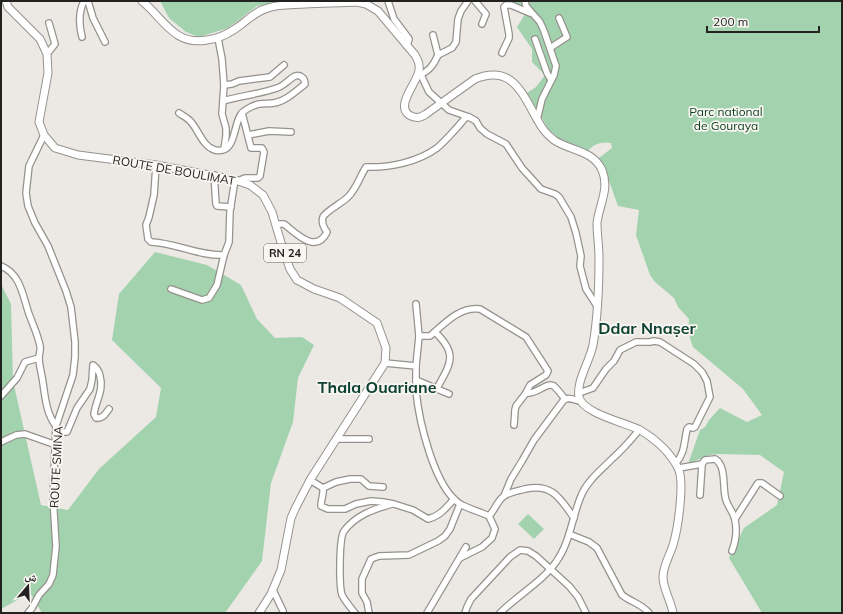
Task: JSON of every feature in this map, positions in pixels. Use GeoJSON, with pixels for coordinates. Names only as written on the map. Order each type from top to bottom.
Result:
{"type":"FeatureCollection","features":[{"type":"Feature","properties":{"kind":"main road"},"geometry":{"type":"LineString","coordinates":[[6,1],[8,7],[40,39],[47,54],[48,73],[39,122],[44,136]]}},
{"type":"Feature","properties":{"kind":"main road"},"geometry":{"type":"LineString","coordinates":[[142,1],[169,29],[180,38],[199,42],[218,38],[227,34],[258,12],[268,8],[285,5],[357,2],[366,4],[378,11],[415,55],[418,61],[420,75],[408,94],[405,107],[406,112],[416,118],[421,117],[475,79],[484,75],[502,76],[512,81],[519,88],[537,120],[554,140],[587,154],[596,161],[602,170],[605,182],[605,192],[597,222],[599,254],[598,306],[592,348],[579,385],[580,402],[588,409],[596,413],[640,430],[662,446],[677,466],[681,479],[678,524],[673,547],[663,578],[673,613]]}},
{"type":"Feature","properties":{"kind":"main road","name":"ROUTE DE BOULIMAT"},"geometry":{"type":"LineString","coordinates":[[44,136],[55,148],[78,155],[156,165],[214,175],[237,180],[250,185],[263,195],[272,212],[290,270],[297,280],[314,289],[340,298],[377,323],[386,348],[385,363]]}},
{"type":"Feature","properties":{"kind":"main road"},"geometry":{"type":"LineString","coordinates":[[259,613],[273,590],[281,570],[291,518],[310,480],[385,363]]}},
{"type":"Feature","properties":{"kind":"street"},"geometry":{"type":"LineString","coordinates":[[82,38],[79,24],[81,8],[84,1]]}},
{"type":"Feature","properties":{"kind":"street"},"geometry":{"type":"LineString","coordinates":[[88,1],[93,18],[105,42]]}},
{"type":"Feature","properties":{"kind":"street"},"geometry":{"type":"LineString","coordinates":[[388,1],[394,18],[409,39],[407,46]]}},
{"type":"Feature","properties":{"kind":"street"},"geometry":{"type":"LineString","coordinates":[[438,55],[452,48],[456,42],[458,19],[461,11],[468,1]]}},
{"type":"Feature","properties":{"kind":"street"},"geometry":{"type":"LineString","coordinates":[[475,1],[486,14],[482,24]]}},
{"type":"Feature","properties":{"kind":"street"},"geometry":{"type":"LineString","coordinates":[[524,1],[530,13],[540,22],[556,66],[556,70],[542,99],[537,120]]}},
{"type":"Feature","properties":{"kind":"street"},"geometry":{"type":"LineString","coordinates":[[502,53],[509,38],[504,7],[506,5],[511,5],[530,13]]}},
{"type":"Feature","properties":{"kind":"street"},"geometry":{"type":"LineString","coordinates":[[550,48],[567,37],[559,18]]}},
{"type":"Feature","properties":{"kind":"street"},"geometry":{"type":"LineString","coordinates":[[47,54],[55,44],[49,23]]}},
{"type":"Feature","properties":{"kind":"street"},"geometry":{"type":"LineString","coordinates":[[433,35],[438,55],[433,67],[426,73],[420,75],[429,92],[450,110],[476,121],[480,128],[487,134],[506,144],[522,168],[541,189],[559,197],[571,217],[576,233],[581,256],[580,266],[586,289],[598,306]]}},
{"type":"Feature","properties":{"kind":"street"},"geometry":{"type":"LineString","coordinates":[[218,38],[222,59],[224,85],[222,114],[226,128],[224,149]]}},
{"type":"Feature","properties":{"kind":"street"},"geometry":{"type":"LineString","coordinates":[[535,39],[551,80]]}},
{"type":"Feature","properties":{"kind":"street"},"geometry":{"type":"LineString","coordinates":[[224,85],[239,81],[270,77],[284,65]]}},
{"type":"Feature","properties":{"kind":"street"},"geometry":{"type":"LineString","coordinates":[[179,113],[190,121],[210,148],[216,150],[224,149],[232,142],[237,119],[242,113],[258,104],[274,104],[285,100],[306,82],[304,78],[295,76],[280,87],[223,101]]}},
{"type":"Feature","properties":{"kind":"street"},"geometry":{"type":"LineString","coordinates":[[171,289],[202,300],[209,298],[217,285],[224,254],[229,242],[228,229],[230,207],[237,180],[245,178],[258,178],[260,176],[264,150],[262,148],[251,148],[242,113]]}},
{"type":"Feature","properties":{"kind":"street"},"geometry":{"type":"LineString","coordinates":[[276,224],[284,224],[311,242],[322,240],[327,232],[324,227],[324,215],[348,197],[361,179],[366,167],[395,166],[428,152],[437,147],[465,118],[469,117]]}},
{"type":"Feature","properties":{"kind":"street"},"geometry":{"type":"LineString","coordinates":[[248,135],[269,132],[292,132]]}},
{"type":"Feature","properties":{"kind":"street","name":"ROUTE SMINA"},"geometry":{"type":"LineString","coordinates":[[28,613],[49,584],[53,575],[56,546],[53,497],[56,429],[73,375],[75,342],[71,307],[66,291],[48,246],[35,223],[28,206],[26,193],[29,166],[44,136]]}},
{"type":"Feature","properties":{"kind":"street"},"geometry":{"type":"LineString","coordinates":[[156,165],[154,196],[150,217],[146,225],[148,239],[151,242],[166,243],[186,250],[216,255],[224,254]]}},
{"type":"Feature","properties":{"kind":"street"},"geometry":{"type":"LineString","coordinates":[[214,175],[217,206],[230,207]]}},
{"type":"Feature","properties":{"kind":"street"},"geometry":{"type":"LineString","coordinates":[[1,266],[5,267],[16,278],[21,287],[28,312],[39,338],[39,358],[47,406],[51,420],[56,429],[67,432],[77,408],[90,389],[93,365],[99,371],[102,383],[102,391],[94,414],[96,418],[104,416],[109,409]]}},
{"type":"Feature","properties":{"kind":"street"},"geometry":{"type":"LineString","coordinates":[[416,304],[419,336],[416,366],[416,389],[422,426],[434,467],[454,499],[460,504],[489,516],[495,529],[492,538],[482,546],[460,558]]}},
{"type":"Feature","properties":{"kind":"street"},"geometry":{"type":"LineString","coordinates":[[419,336],[430,336],[452,317],[462,312],[480,309],[526,337],[548,371],[546,375],[530,385],[516,406],[514,425]]}},
{"type":"Feature","properties":{"kind":"street"},"geometry":{"type":"LineString","coordinates":[[435,332],[444,341],[450,352],[451,358],[447,370],[437,388]]}},
{"type":"Feature","properties":{"kind":"street"},"geometry":{"type":"LineString","coordinates":[[579,393],[593,388],[606,369],[614,361],[618,351],[636,342],[660,342],[694,364],[707,381],[710,397],[695,427],[689,427],[687,429],[684,450],[677,466],[702,464],[705,460],[715,460],[718,462],[722,470],[726,500],[735,519],[736,538],[732,551]]}},
{"type":"Feature","properties":{"kind":"street"},"geometry":{"type":"LineString","coordinates":[[1,396],[16,378],[25,362],[39,358]]}},
{"type":"Feature","properties":{"kind":"street"},"geometry":{"type":"LineString","coordinates":[[385,363],[416,366]]}},
{"type":"Feature","properties":{"kind":"street"},"geometry":{"type":"LineString","coordinates":[[416,380],[449,394]]}},
{"type":"Feature","properties":{"kind":"street"},"geometry":{"type":"LineString","coordinates":[[526,393],[532,394],[548,385],[551,385],[554,386],[565,399]]}},
{"type":"Feature","properties":{"kind":"street"},"geometry":{"type":"LineString","coordinates":[[504,496],[511,479],[534,440],[565,399],[570,398],[580,402]]}},
{"type":"Feature","properties":{"kind":"street"},"geometry":{"type":"LineString","coordinates":[[500,613],[507,605],[550,570],[561,553],[569,534],[581,495],[596,474],[640,430]]}},
{"type":"Feature","properties":{"kind":"street"},"geometry":{"type":"LineString","coordinates":[[1,442],[16,435],[25,434],[56,445]]}},
{"type":"Feature","properties":{"kind":"street"},"geometry":{"type":"LineString","coordinates":[[336,439],[369,439]]}},
{"type":"Feature","properties":{"kind":"street"},"geometry":{"type":"LineString","coordinates":[[714,468],[718,462]]}},
{"type":"Feature","properties":{"kind":"street"},"geometry":{"type":"LineString","coordinates":[[700,494],[702,464]]}},
{"type":"Feature","properties":{"kind":"street"},"geometry":{"type":"LineString","coordinates":[[323,488],[336,482],[350,479],[361,479],[369,486],[383,487]]}},
{"type":"Feature","properties":{"kind":"street"},"geometry":{"type":"LineString","coordinates":[[310,480],[323,488],[324,494],[321,499],[321,506],[328,509],[345,509],[356,504],[371,501],[394,504],[413,510],[428,519],[440,514],[454,499]]}},
{"type":"Feature","properties":{"kind":"street"},"geometry":{"type":"LineString","coordinates":[[735,519],[758,483],[762,483],[780,496]]}},
{"type":"Feature","properties":{"kind":"street"},"geometry":{"type":"LineString","coordinates":[[489,516],[504,496],[514,491],[542,487],[550,490],[559,497],[574,518]]}},
{"type":"Feature","properties":{"kind":"street"},"geometry":{"type":"LineString","coordinates":[[355,613],[342,596],[340,582],[341,539],[343,531],[361,515],[375,509],[394,504]]}},
{"type":"Feature","properties":{"kind":"street"},"geometry":{"type":"LineString","coordinates":[[369,613],[367,602],[362,594],[362,579],[371,559],[379,556],[409,555],[438,541],[445,536],[450,529],[460,504]]}},
{"type":"Feature","properties":{"kind":"street"},"geometry":{"type":"LineString","coordinates":[[569,534],[589,542],[597,548],[622,595],[628,600],[641,605],[649,613]]}},
{"type":"Feature","properties":{"kind":"street"},"geometry":{"type":"LineString","coordinates":[[427,613],[466,547]]}},
{"type":"Feature","properties":{"kind":"street"},"geometry":{"type":"LineString","coordinates":[[465,613],[471,599],[510,558],[520,550],[528,551],[569,586],[578,597],[586,613]]}},
{"type":"Feature","properties":{"kind":"street"},"geometry":{"type":"LineString","coordinates":[[273,590],[283,611]]}},
{"type":"Feature","properties":{"kind":"green space"},"geometry":{"type":"Polygon","coordinates":[[[160,1],[281,1],[257,6],[228,28],[199,37],[186,32],[169,18],[160,1]]]}},
{"type":"Feature","properties":{"kind":"green space","name":"Parc national de Gouraya"},"geometry":{"type":"Polygon","coordinates":[[[508,1],[842,1],[842,613],[762,613],[729,558],[744,528],[777,505],[784,472],[760,455],[709,455],[688,464],[700,430],[705,427],[720,408],[747,422],[762,415],[743,389],[693,347],[689,333],[689,319],[678,307],[674,298],[655,282],[650,275],[636,235],[639,210],[618,206],[599,158],[612,148],[611,143],[598,144],[593,146],[588,151],[560,139],[549,130],[527,93],[536,87],[545,75],[532,62],[532,49],[517,27],[527,11],[508,1]]]}},
{"type":"Feature","properties":{"kind":"green space"},"geometry":{"type":"Polygon","coordinates":[[[155,252],[207,265],[241,285],[257,319],[275,338],[302,337],[314,345],[298,378],[293,422],[271,483],[262,561],[225,613],[42,613],[30,593],[1,609],[1,284],[11,304],[13,381],[41,505],[68,510],[99,469],[156,417],[161,388],[112,340],[119,294],[155,252]]]}},
{"type":"Feature","properties":{"kind":"green space"},"geometry":{"type":"Polygon","coordinates":[[[528,514],[544,529],[534,539],[518,524],[528,514]]]}},
{"type":"Feature","properties":{"kind":"district","name":"Ddar Nnaṣer"},"geometry":{"type":"Point","coordinates":[647,328]}},
{"type":"Feature","properties":{"kind":"district","name":"Thala Ouariane"},"geometry":{"type":"Point","coordinates":[377,387]}}]}
